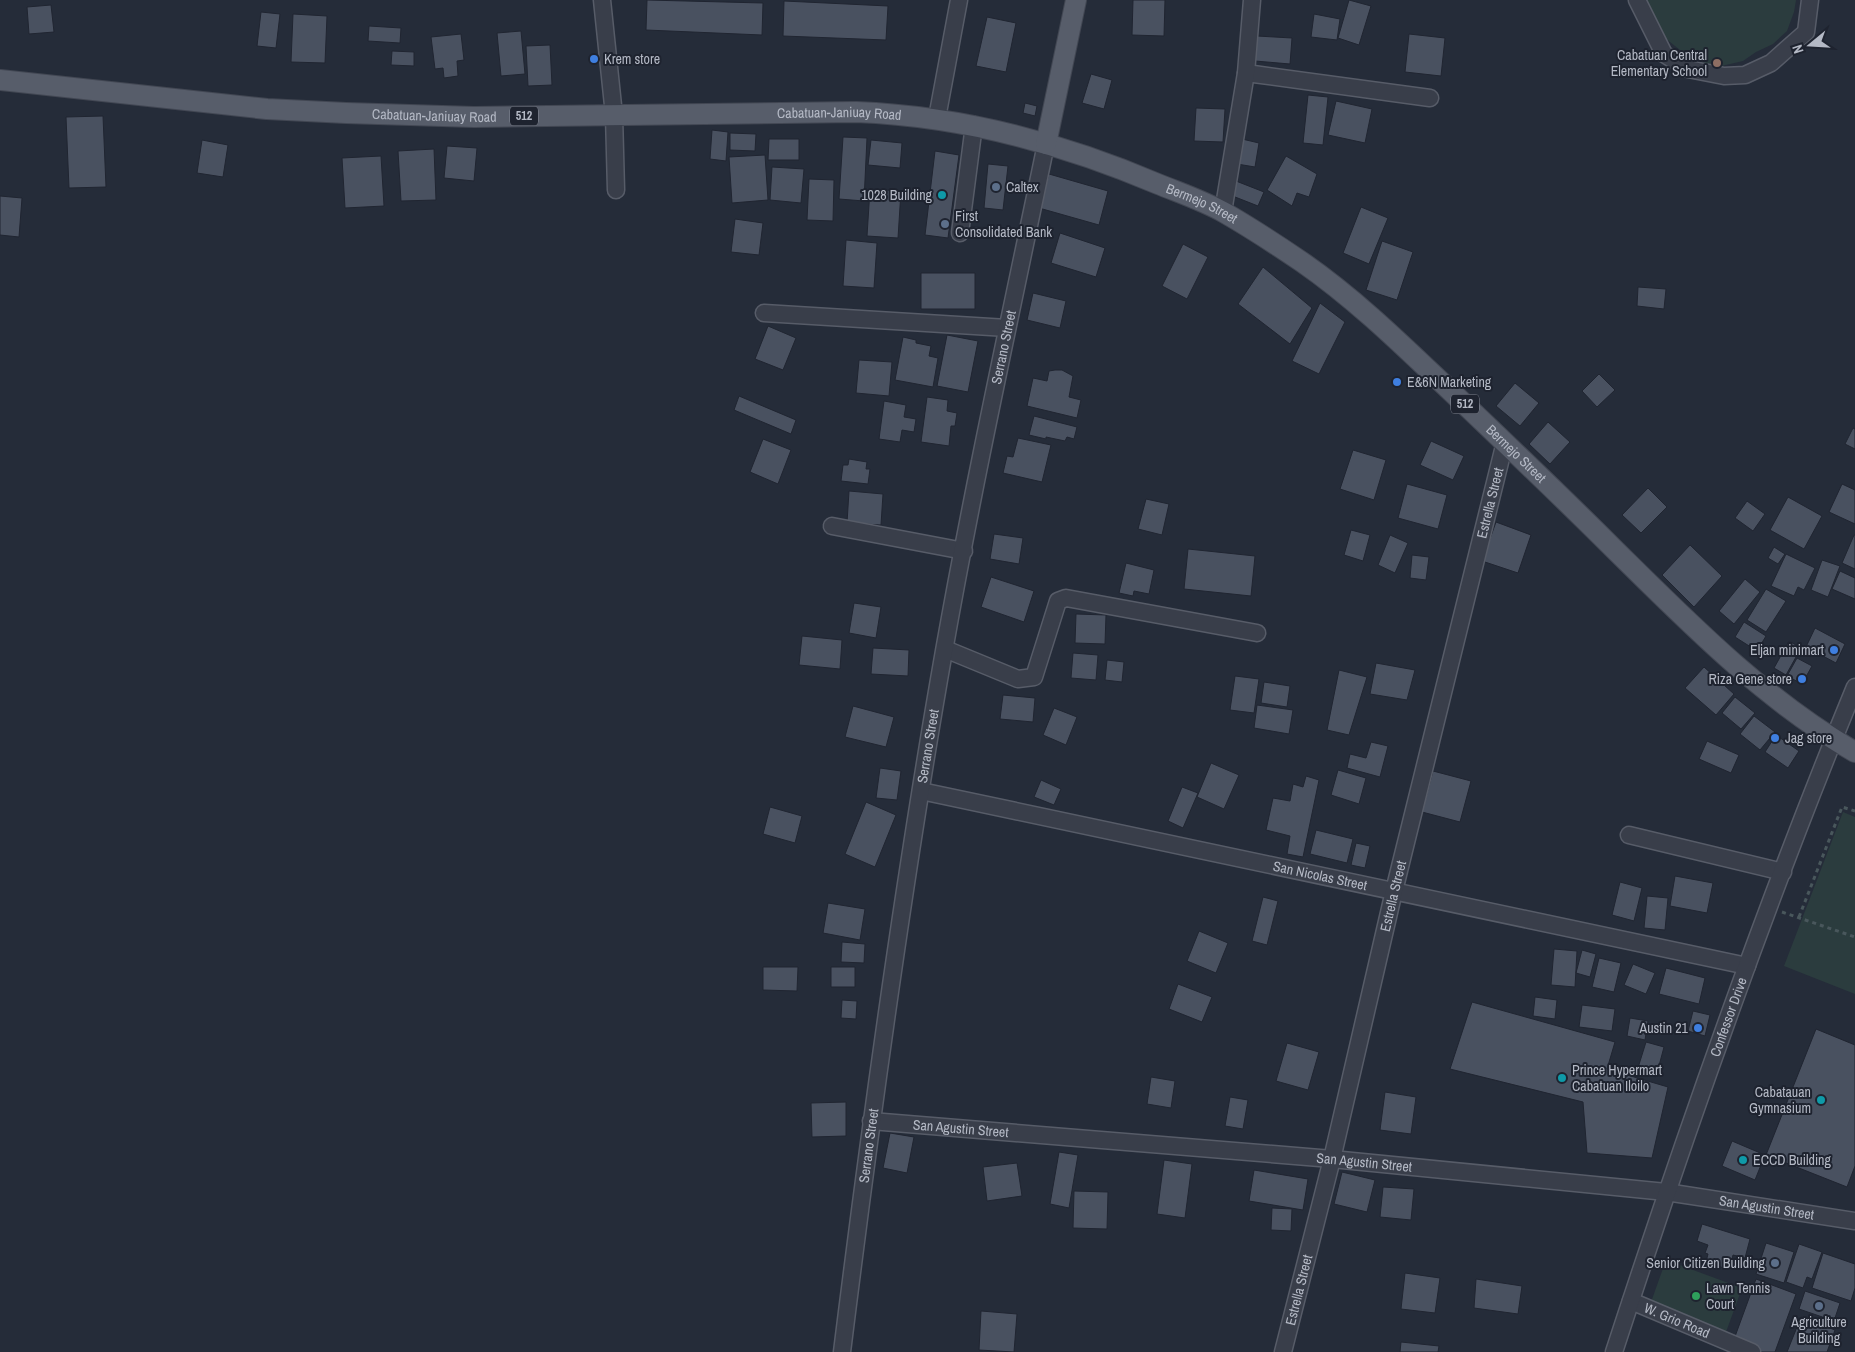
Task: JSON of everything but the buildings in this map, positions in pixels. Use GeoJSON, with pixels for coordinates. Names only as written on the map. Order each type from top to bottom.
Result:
{"type":"FeatureCollection","features":[{"type":"Feature","properties":{"kind":"main road"},"geometry":{"type":"LineString","coordinates":[[1046,144],[1076,0]]}},
{"type":"Feature","properties":{"kind":"main road","name":"Cabatuan-Janiuay Road"},"geometry":{"type":"LineString","coordinates":[[0,80],[267,109],[474,117],[897,113],[974,125],[1046,144]]}},
{"type":"Feature","properties":{"kind":"main road","name":"Bermejo Street"},"geometry":{"type":"LineString","coordinates":[[1046,144],[1089,157],[1142,177],[1222,212],[1304,263],[1387,330],[1728,658],[1787,707],[1834,740],[1855,752]]}},
{"type":"Feature","properties":{"kind":"street"},"geometry":{"type":"LineString","coordinates":[[602,0],[614,116],[616,190]]}},
{"type":"Feature","properties":{"kind":"street"},"geometry":{"type":"LineString","coordinates":[[937,118],[959,0]]}},
{"type":"Feature","properties":{"kind":"street"},"geometry":{"type":"LineString","coordinates":[[1222,212],[1246,73],[1252,0]]}},
{"type":"Feature","properties":{"kind":"street"},"geometry":{"type":"LineString","coordinates":[[1637,0],[1664,54],[1688,69],[1724,76],[1745,74],[1771,63],[1806,32],[1810,0]]}},
{"type":"Feature","properties":{"kind":"street"},"geometry":{"type":"LineString","coordinates":[[1246,73],[1430,98]]}},
{"type":"Feature","properties":{"kind":"street"},"geometry":{"type":"LineString","coordinates":[[960,233],[974,125]]}},
{"type":"Feature","properties":{"kind":"street","name":"Serrano Street"},"geometry":{"type":"LineString","coordinates":[[842,1352],[871,1120],[921,791],[945,649],[981,458],[1046,144]]}},
{"type":"Feature","properties":{"kind":"street"},"geometry":{"type":"LineString","coordinates":[[764,313],[1007,328]]}},
{"type":"Feature","properties":{"kind":"street","name":"Estrella Street"},"geometry":{"type":"LineString","coordinates":[[1283,1352],[1332,1159],[1394,891],[1505,442]]}},
{"type":"Feature","properties":{"kind":"street"},"geometry":{"type":"LineString","coordinates":[[832,526],[964,551]]}},
{"type":"Feature","properties":{"kind":"street"},"geometry":{"type":"LineString","coordinates":[[945,649],[1018,680],[1034,677],[1058,601],[1066,598],[1257,633]]}},
{"type":"Feature","properties":{"kind":"street","name":"Confessor Drive"},"geometry":{"type":"LineString","coordinates":[[1614,1352],[1666,1192],[1747,966],[1855,687]]}},
{"type":"Feature","properties":{"kind":"street","name":"San Nicolas Street"},"geometry":{"type":"LineString","coordinates":[[921,791],[1747,966]]}},
{"type":"Feature","properties":{"kind":"street"},"geometry":{"type":"LineString","coordinates":[[1629,834],[1783,872]]}},
{"type":"Feature","properties":{"kind":"street","name":"San Agustin Street"},"geometry":{"type":"LineString","coordinates":[[871,1120],[1332,1159],[1666,1192],[1855,1221]]}},
{"type":"Feature","properties":{"kind":"street","name":"W. Grio Road"},"geometry":{"type":"LineString","coordinates":[[1631,1301],[1752,1352]]}},
{"type":"Feature","properties":{"kind":"path"},"geometry":{"type":"LineString","coordinates":[[1799,917],[1842,807],[1855,811]]}},
{"type":"Feature","properties":{"kind":"path"},"geometry":{"type":"LineString","coordinates":[[1770,907],[1855,937]]}},
{"type":"Feature","properties":{"kind":"shaded area"},"geometry":{"type":"Polygon","coordinates":[[[1641,0],[1796,0],[1787,31],[1773,44],[1743,61],[1717,67],[1690,58],[1665,38],[1641,0]]]}},
{"type":"Feature","properties":{"kind":"shaded area"},"geometry":{"type":"Polygon","coordinates":[[[1843,812],[1855,817],[1855,994],[1784,966],[1843,812]]]}},
{"type":"Feature","properties":{"kind":"shaded area","name":"Lawn Tennis Court"},"geometry":{"type":"Polygon","coordinates":[[[1666,1260],[1742,1288],[1726,1332],[1650,1305],[1666,1260]]]}},
{"type":"Feature","properties":{"kind":"place","name":"Krem store"},"geometry":{"type":"Point","coordinates":[594,59]}},
{"type":"Feature","properties":{"kind":"place","name":"Cabatuan Central Elementary School"},"geometry":{"type":"Point","coordinates":[1717,63]}},
{"type":"Feature","properties":{"kind":"place","name":"Caltex"},"geometry":{"type":"Point","coordinates":[996,187]}},
{"type":"Feature","properties":{"kind":"place","name":"1028 Building"},"geometry":{"type":"Point","coordinates":[942,195]}},
{"type":"Feature","properties":{"kind":"place","name":"First Consolidated Bank"},"geometry":{"type":"Point","coordinates":[945,224]}},
{"type":"Feature","properties":{"kind":"place","name":"E&6N Marketing"},"geometry":{"type":"Point","coordinates":[1397,382]}},
{"type":"Feature","properties":{"kind":"place","name":"Eljan minimart"},"geometry":{"type":"Point","coordinates":[1834,650]}},
{"type":"Feature","properties":{"kind":"place","name":"Riza Gene store"},"geometry":{"type":"Point","coordinates":[1802,679]}},
{"type":"Feature","properties":{"kind":"place","name":"Jag store"},"geometry":{"type":"Point","coordinates":[1775,738]}},
{"type":"Feature","properties":{"kind":"place","name":"Austin 21"},"geometry":{"type":"Point","coordinates":[1698,1028]}},
{"type":"Feature","properties":{"kind":"place","name":"Prince Hypermart Cabatuan Iloilo"},"geometry":{"type":"Point","coordinates":[1562,1078]}},
{"type":"Feature","properties":{"kind":"place","name":"Cabatauan Gymnasium"},"geometry":{"type":"Point","coordinates":[1821,1100]}},
{"type":"Feature","properties":{"kind":"place","name":"ECCD Building"},"geometry":{"type":"Point","coordinates":[1743,1160]}},
{"type":"Feature","properties":{"kind":"place","name":"Senior Citizen Building"},"geometry":{"type":"Point","coordinates":[1775,1263]}},
{"type":"Feature","properties":{"kind":"place","name":"Lawn Tennis Court"},"geometry":{"type":"Point","coordinates":[1696,1296]}},
{"type":"Feature","properties":{"kind":"place","name":"Agriculture Building"},"geometry":{"type":"Point","coordinates":[1819,1306]}}]}
